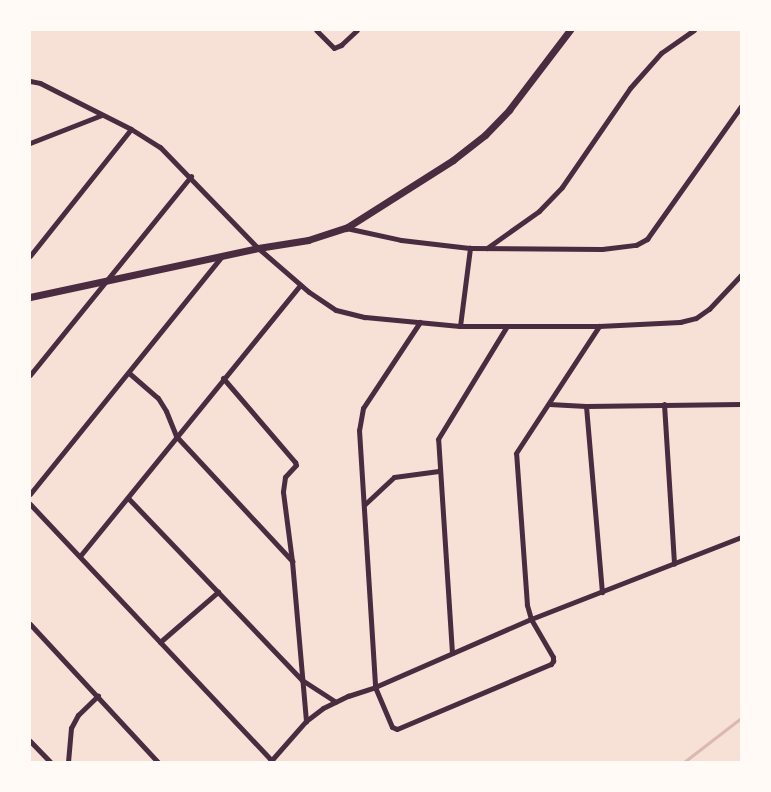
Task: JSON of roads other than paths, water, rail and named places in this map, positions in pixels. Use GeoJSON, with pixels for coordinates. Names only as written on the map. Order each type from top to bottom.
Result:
{"type":"FeatureCollection","features":[{"type":"Feature","properties":{"kind":"street"},"geometry":{"type":"LineString","coordinates":[[316,30],[331,48],[341,45],[357,30]]}},
{"type":"Feature","properties":{"kind":"street"},"geometry":{"type":"LineString","coordinates":[[30,297],[258,248],[308,240],[346,228],[453,160],[485,136],[509,110],[570,30]]}},
{"type":"Feature","properties":{"kind":"street"},"geometry":{"type":"LineString","coordinates":[[487,248],[538,211],[562,187],[630,88],[661,53],[694,30]]}},
{"type":"Feature","properties":{"kind":"street"},"geometry":{"type":"LineString","coordinates":[[30,81],[40,84],[131,129],[160,147],[258,248],[300,285],[336,310],[365,316],[460,326],[599,326],[672,323],[696,318],[709,309],[741,275]]}},
{"type":"Feature","properties":{"kind":"street"},"geometry":{"type":"LineString","coordinates":[[346,228],[400,240],[470,248],[602,248],[636,245],[647,239],[741,106]]}},
{"type":"Feature","properties":{"kind":"street"},"geometry":{"type":"LineString","coordinates":[[30,143],[102,115]]}},
{"type":"Feature","properties":{"kind":"street"},"geometry":{"type":"LineString","coordinates":[[30,256],[131,129]]}},
{"type":"Feature","properties":{"kind":"street"},"geometry":{"type":"LineString","coordinates":[[30,375],[190,176]]}},
{"type":"Feature","properties":{"kind":"street"},"geometry":{"type":"LineString","coordinates":[[460,326],[470,248]]}},
{"type":"Feature","properties":{"kind":"street"},"geometry":{"type":"LineString","coordinates":[[30,494],[221,257]]}},
{"type":"Feature","properties":{"kind":"street"},"geometry":{"type":"LineString","coordinates":[[80,556],[300,285]]}},
{"type":"Feature","properties":{"kind":"street"},"geometry":{"type":"LineString","coordinates":[[420,322],[363,408],[360,419],[376,687],[394,728],[551,664],[553,661],[553,656],[531,619],[527,605],[516,452],[520,443],[549,404],[599,326]]}},
{"type":"Feature","properties":{"kind":"street"},"geometry":{"type":"LineString","coordinates":[[452,653],[438,447],[442,431],[507,326]]}},
{"type":"Feature","properties":{"kind":"street"},"geometry":{"type":"LineString","coordinates":[[129,373],[158,398],[166,411],[176,436],[292,562]]}},
{"type":"Feature","properties":{"kind":"street"},"geometry":{"type":"LineString","coordinates":[[223,378],[295,462],[283,484],[306,720]]}},
{"type":"Feature","properties":{"kind":"street"},"geometry":{"type":"LineString","coordinates":[[549,404],[586,406],[741,404]]}},
{"type":"Feature","properties":{"kind":"street"},"geometry":{"type":"LineString","coordinates":[[664,404],[674,564]]}},
{"type":"Feature","properties":{"kind":"street"},"geometry":{"type":"LineString","coordinates":[[586,406],[602,592]]}},
{"type":"Feature","properties":{"kind":"street"},"geometry":{"type":"LineString","coordinates":[[364,505],[394,477],[439,471]]}},
{"type":"Feature","properties":{"kind":"street"},"geometry":{"type":"LineString","coordinates":[[128,498],[302,680],[336,702]]}},
{"type":"Feature","properties":{"kind":"street"},"geometry":{"type":"LineString","coordinates":[[30,504],[270,761],[306,720],[336,702],[376,687],[531,619],[741,537]]}},
{"type":"Feature","properties":{"kind":"street"},"geometry":{"type":"LineString","coordinates":[[160,642],[218,592]]}},
{"type":"Feature","properties":{"kind":"street"},"geometry":{"type":"LineString","coordinates":[[30,624],[158,762]]}},
{"type":"Feature","properties":{"kind":"street"},"geometry":{"type":"LineString","coordinates":[[68,762],[71,728],[78,715],[98,696]]}},
{"type":"Feature","properties":{"kind":"street"},"geometry":{"type":"LineString","coordinates":[[30,741],[50,762]]}},
{"type":"Feature","properties":{"kind":"waterway"},"geometry":{"type":"LineString","coordinates":[[684,762],[741,718]]}}]}
